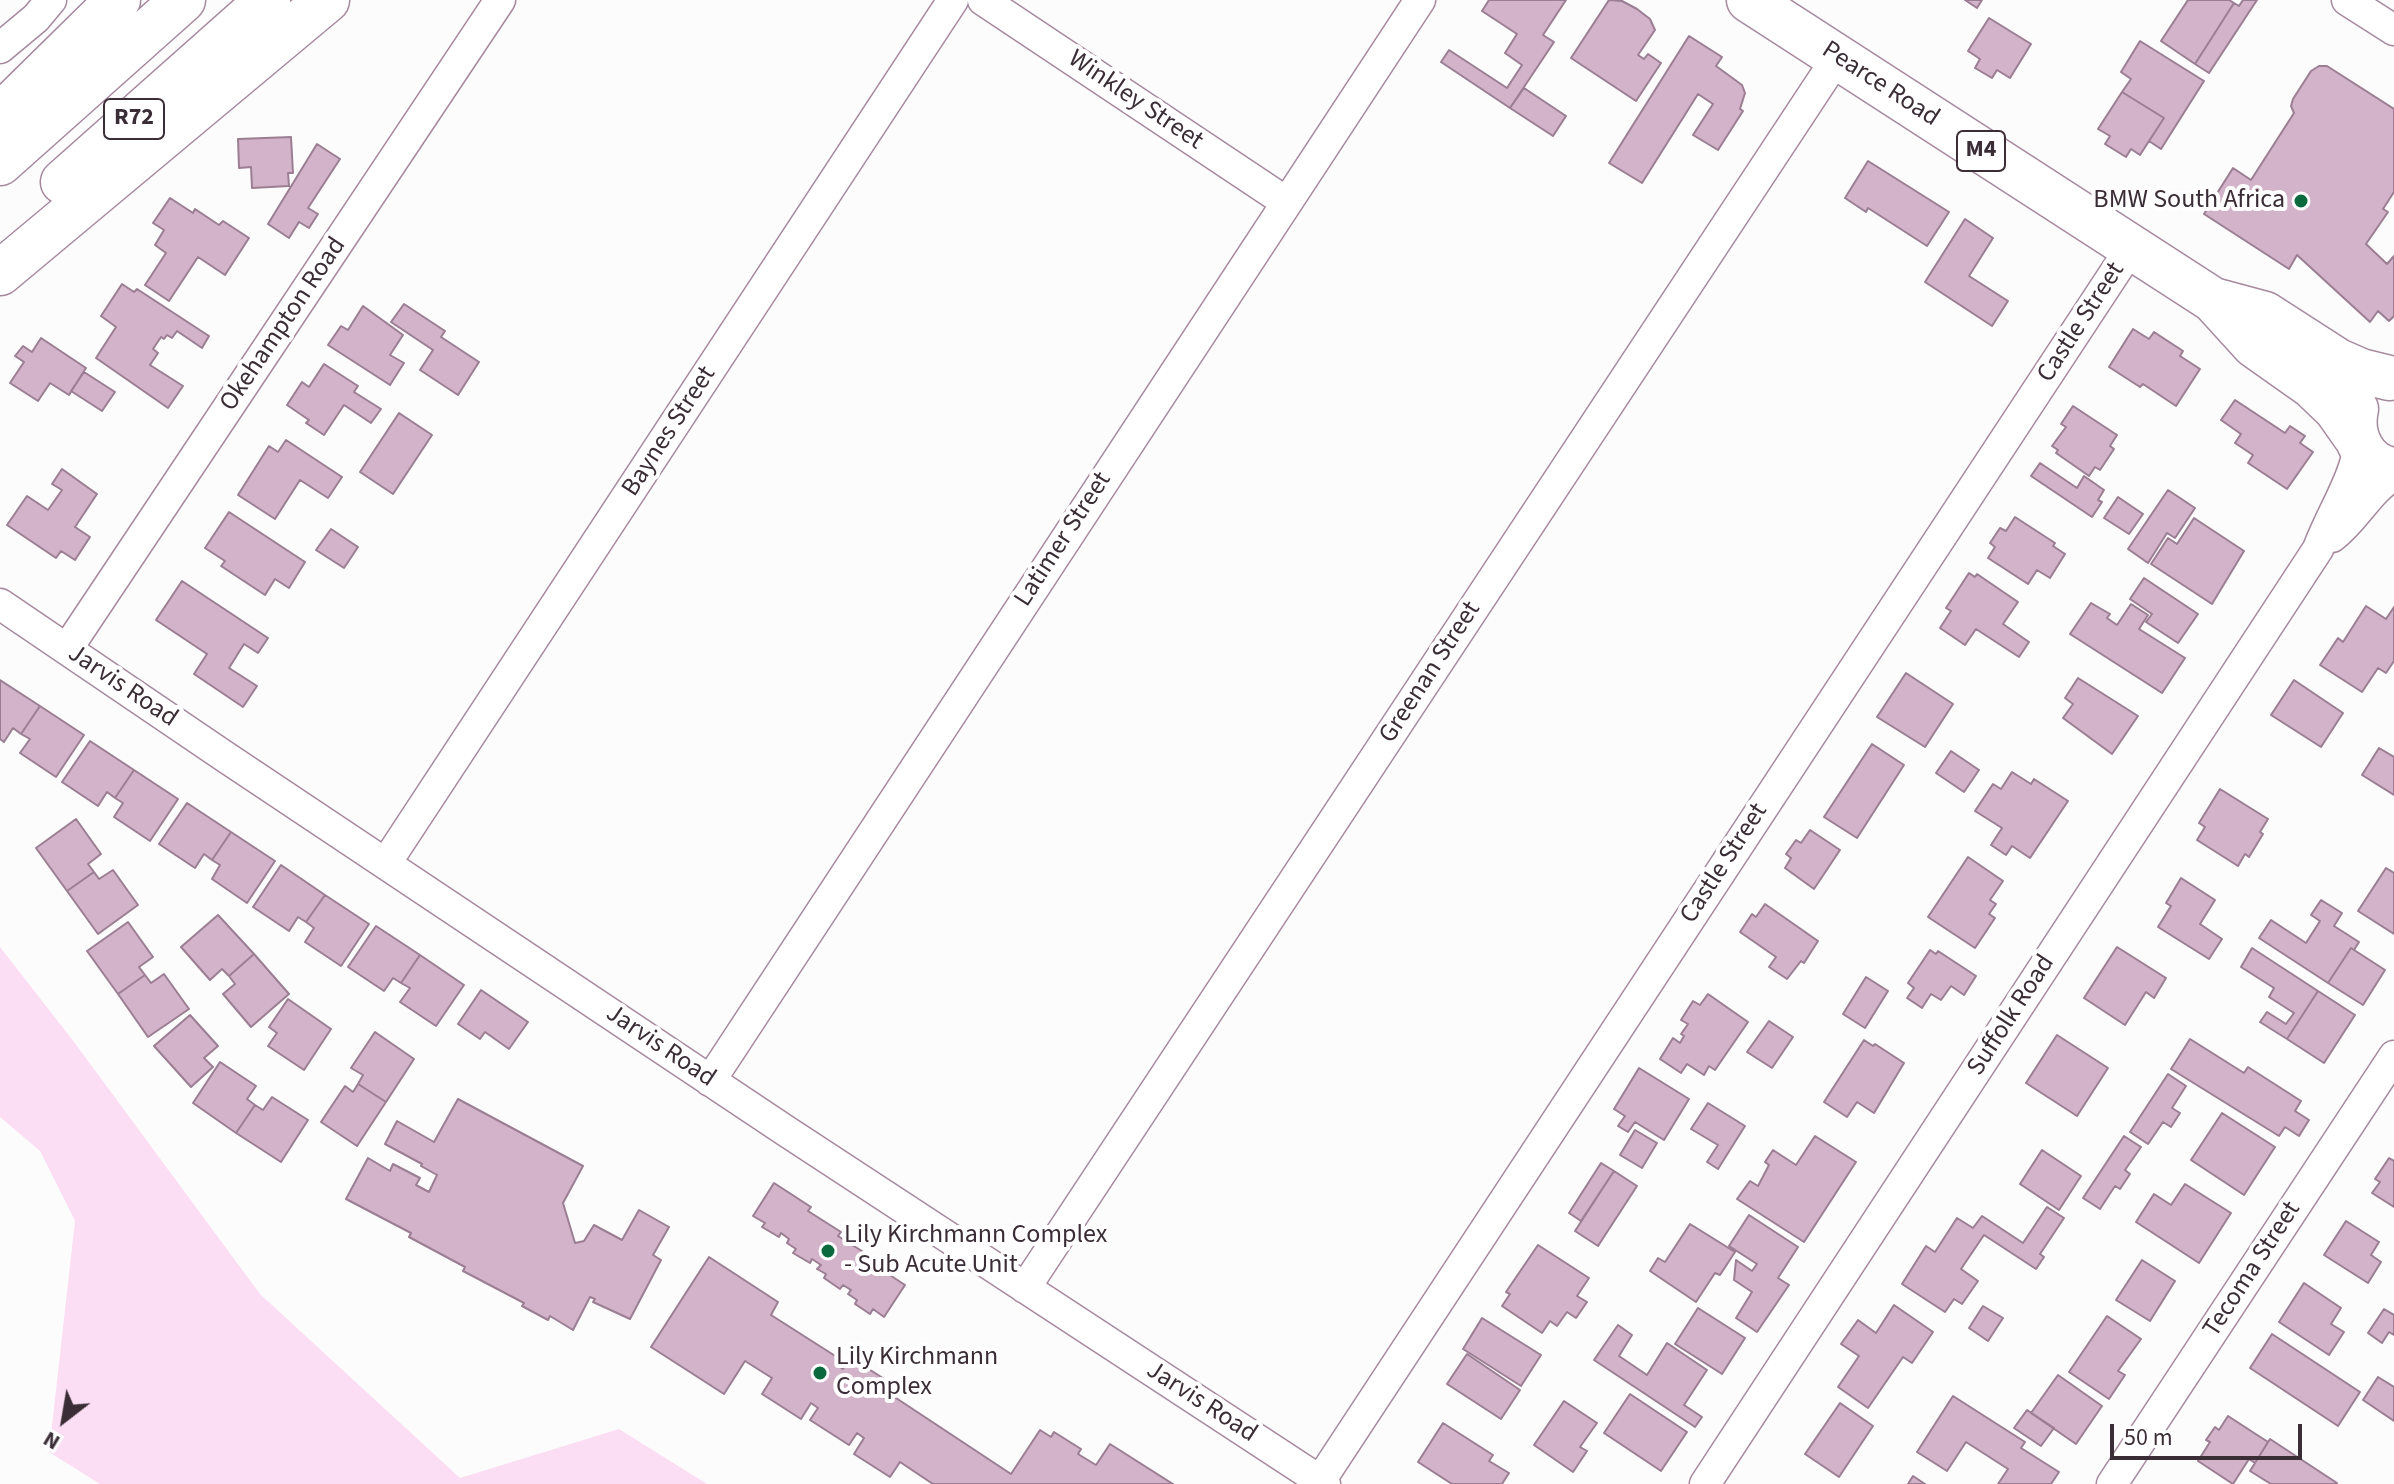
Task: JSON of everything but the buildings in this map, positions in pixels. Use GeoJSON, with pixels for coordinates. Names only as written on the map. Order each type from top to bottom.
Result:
{"type":"FeatureCollection","features":[{"type":"Feature","properties":{"kind":"main road"},"geometry":{"type":"LineString","coordinates":[[0,116],[118,0]]}},
{"type":"Feature","properties":{"kind":"main road","name":"R72"},"geometry":{"type":"LineString","coordinates":[[0,163],[183,0]]}},
{"type":"Feature","properties":{"kind":"main road","name":"R72"},"geometry":{"type":"LineString","coordinates":[[0,238],[268,0]]}},
{"type":"Feature","properties":{"kind":"main road"},"geometry":{"type":"LineString","coordinates":[[0,273],[327,0]]}},
{"type":"Feature","properties":{"kind":"main road","name":"Pearce Road"},"geometry":{"type":"LineString","coordinates":[[1749,0],[2213,300],[2254,345],[2312,386],[2336,409],[2373,462],[2394,472]]}},
{"type":"Feature","properties":{"kind":"main road","name":"Pearce Road"},"geometry":{"type":"LineString","coordinates":[[2213,300],[2265,314],[2338,361],[2361,371],[2392,378]]}},
{"type":"Feature","properties":{"kind":"main road","name":"Pearce Road"},"geometry":{"type":"LineString","coordinates":[[2357,440],[2354,420],[2360,399],[2377,383],[2392,378]]}},
{"type":"Feature","properties":{"kind":"street"},"geometry":{"type":"LineString","coordinates":[[0,48],[36,18],[51,0]]}},
{"type":"Feature","properties":{"kind":"street","name":"Okehampton Road"},"geometry":{"type":"LineString","coordinates":[[67,649],[500,0]]}},
{"type":"Feature","properties":{"kind":"street","name":"Baynes Street"},"geometry":{"type":"LineString","coordinates":[[386,863],[953,0]]}},
{"type":"Feature","properties":{"kind":"street","name":"Winkley Street"},"geometry":{"type":"LineString","coordinates":[[983,0],[1286,202]]}},
{"type":"Feature","properties":{"kind":"street","name":"Latimer Street"},"geometry":{"type":"LineString","coordinates":[[710,1081],[1420,0]]}},
{"type":"Feature","properties":{"kind":"street"},"geometry":{"type":"LineString","coordinates":[[2347,0],[2394,30]]}},
{"type":"Feature","properties":{"kind":"street","name":"Greenan Street"},"geometry":{"type":"LineString","coordinates":[[1025,1288],[1837,58]]}},
{"type":"Feature","properties":{"kind":"street","name":"Castle Street"},"geometry":{"type":"LineString","coordinates":[[1322,1482],[2131,248]]}},
{"type":"Feature","properties":{"kind":"street","name":"Suffolk Road"},"geometry":{"type":"LineString","coordinates":[[1705,1484],[2318,549],[2355,467],[2357,440]]}},
{"type":"Feature","properties":{"kind":"street","name":"Suffolk Road"},"geometry":{"type":"LineString","coordinates":[[2318,549],[2343,529],[2370,493],[2394,472]]}},
{"type":"Feature","properties":{"kind":"street","name":"Jarvis Road"},"geometry":{"type":"LineString","coordinates":[[0,604],[710,1081],[1322,1482]]}},
{"type":"Feature","properties":{"kind":"street","name":"Tecoma Street"},"geometry":{"type":"LineString","coordinates":[[2112,1484],[2390,1070]]}},
{"type":"Feature","properties":{"kind":"shaded area"},"geometry":{"type":"Polygon","coordinates":[[[0,947],[260,1294],[460,1478],[619,1429],[707,1484],[100,1484],[49,1452],[75,1221],[40,1151],[0,1117],[0,947]]]}},
{"type":"Feature","properties":{"kind":"place","name":"BMW South Africa"},"geometry":{"type":"Point","coordinates":[2301,201]}},
{"type":"Feature","properties":{"kind":"place","name":"Lily Kirchmann Complex - Sub Acute Unit"},"geometry":{"type":"Point","coordinates":[828,1251]}},
{"type":"Feature","properties":{"kind":"place","name":"Lily Kirchmann Complex"},"geometry":{"type":"Point","coordinates":[820,1373]}}]}
